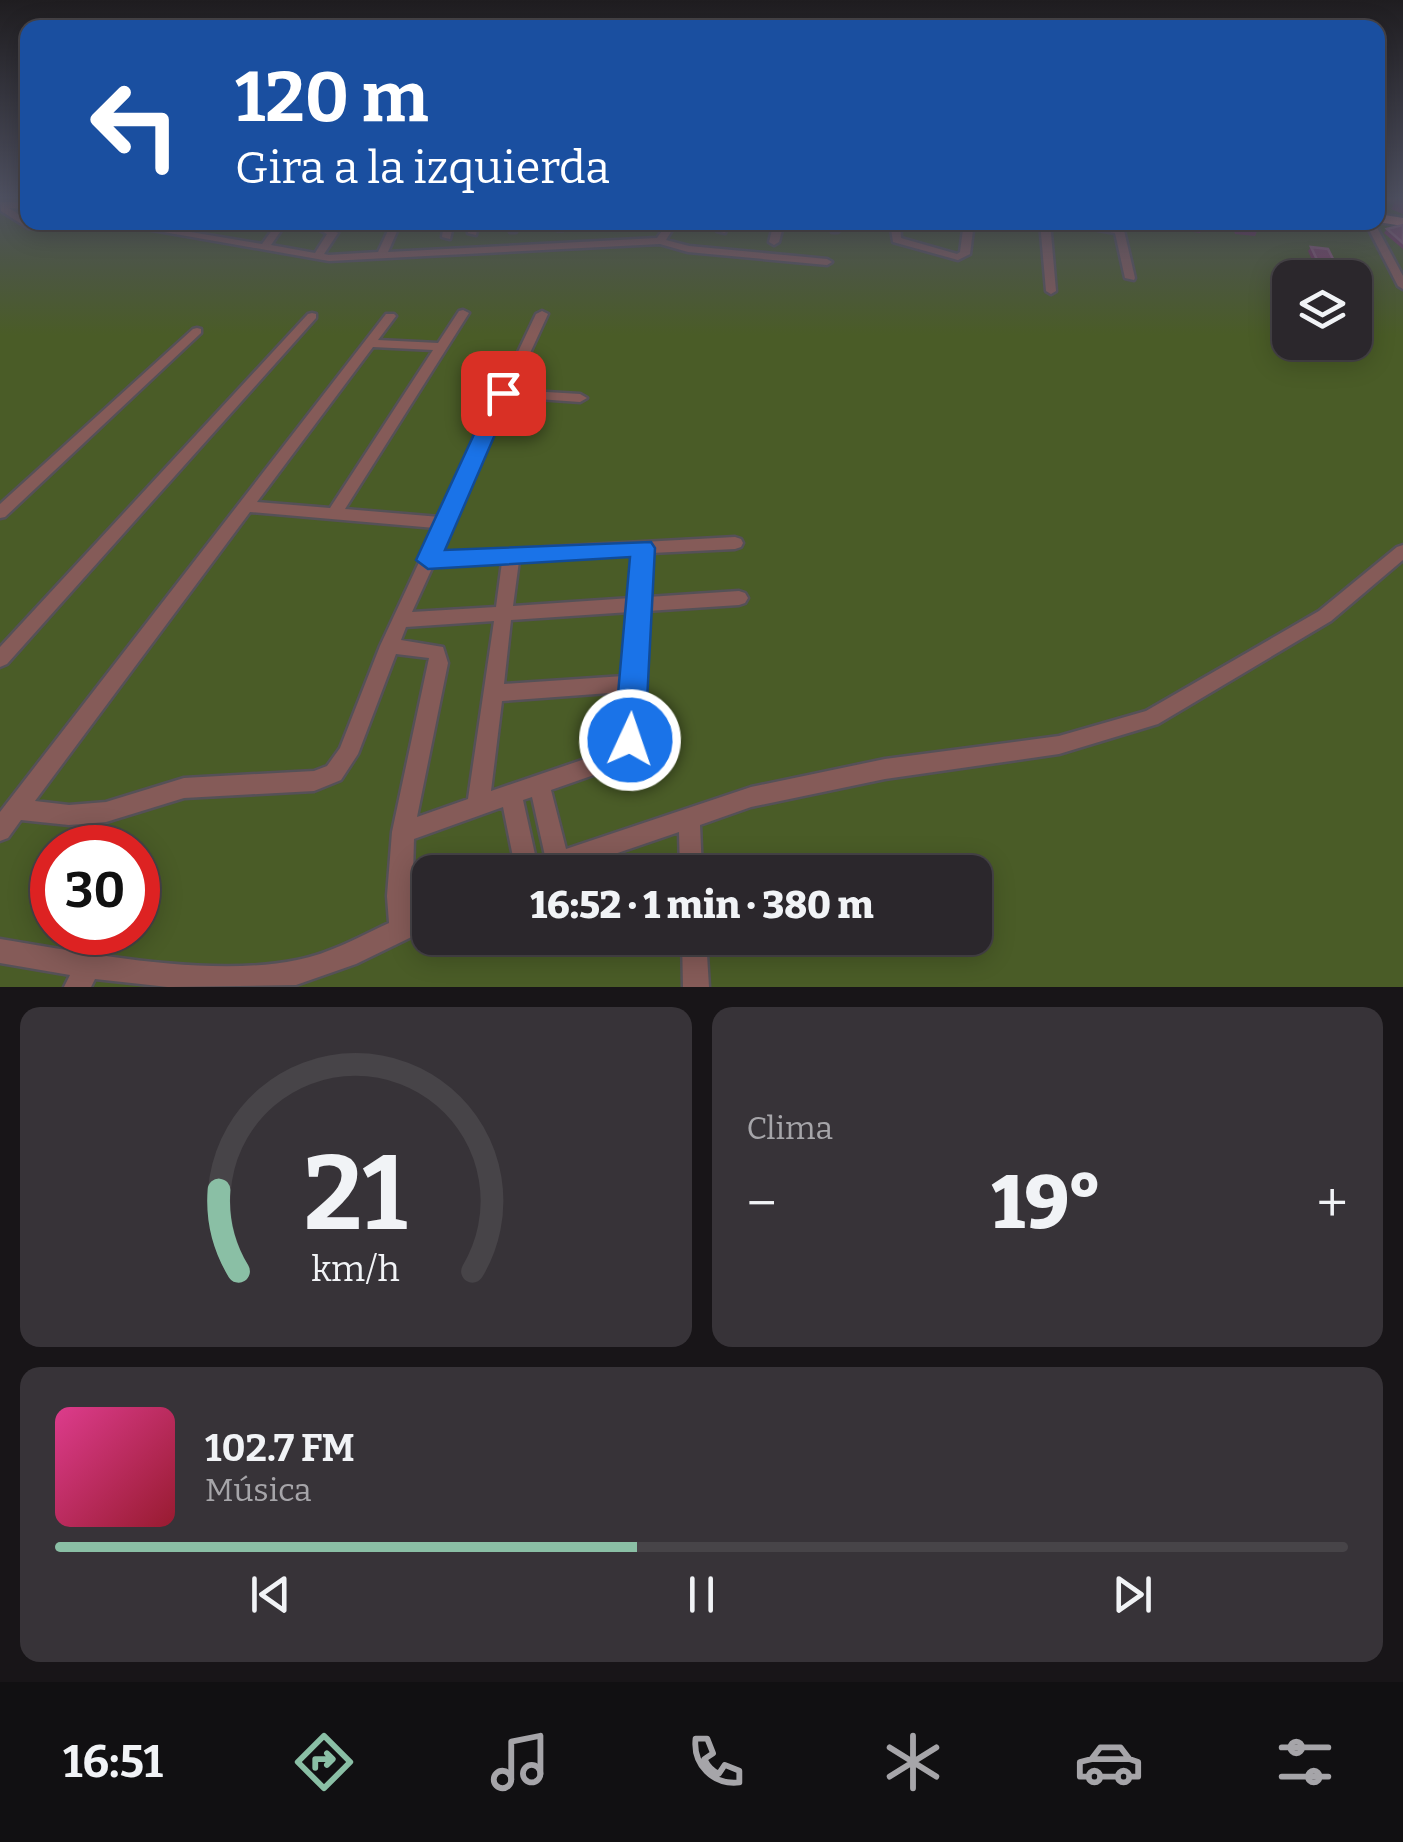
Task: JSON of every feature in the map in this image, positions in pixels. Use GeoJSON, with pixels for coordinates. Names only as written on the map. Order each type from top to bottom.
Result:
{"type":"FeatureCollection","features":[{"type":"Feature","properties":{"kind":"street"},"geometry":{"type":"LineString","coordinates":[[236,242],[317,257],[610,242]]}},
{"type":"Feature","properties":{"kind":"street"},"geometry":{"type":"LineString","coordinates":[[264,248],[268,242]]}},
{"type":"Feature","properties":{"kind":"street"},"geometry":{"type":"LineString","coordinates":[[317,257],[327,242]]}},
{"type":"Feature","properties":{"kind":"street"},"geometry":{"type":"LineString","coordinates":[[381,256],[388,242]]}},
{"type":"Feature","properties":{"kind":"street"},"geometry":{"type":"LineString","coordinates":[[664,242],[688,248],[828,262]]}},
{"type":"Feature","properties":{"kind":"street"},"geometry":{"type":"LineString","coordinates":[[904,242],[958,256],[965,254],[966,242]]}},
{"type":"Feature","properties":{"kind":"street"},"geometry":{"type":"LineString","coordinates":[[1046,242],[1051,291]]}},
{"type":"Feature","properties":{"kind":"street"},"geometry":{"type":"LineString","coordinates":[[1122,242],[1130,278]]}},
{"type":"Feature","properties":{"kind":"street"},"geometry":{"type":"LineString","coordinates":[[1380,242],[1403,286]]}},
{"type":"Feature","properties":{"kind":"street"},"geometry":{"type":"LineString","coordinates":[[334,514],[462,313]]}},
{"type":"Feature","properties":{"kind":"street"},"geometry":{"type":"LineString","coordinates":[[15,810],[69,815],[106,812],[184,788],[314,780],[334,773],[348,754],[400,620],[542,314]]}},
{"type":"Feature","properties":{"kind":"street"},"geometry":{"type":"LineString","coordinates":[[0,658],[312,316]]}},
{"type":"Feature","properties":{"kind":"street"},"geometry":{"type":"LineString","coordinates":[[0,830],[390,316]]}},
{"type":"Feature","properties":{"kind":"street"},"geometry":{"type":"LineString","coordinates":[[0,513],[197,331]]}},
{"type":"Feature","properties":{"kind":"street"},"geometry":{"type":"LineString","coordinates":[[368,343],[442,346]]}},
{"type":"Feature","properties":{"kind":"street"},"geometry":{"type":"LineString","coordinates":[[503,393],[580,398]]}},
{"type":"Feature","properties":{"kind":"street"},"geometry":{"type":"LineString","coordinates":[[243,506],[446,523]]}},
{"type":"Feature","properties":{"kind":"street"},"geometry":{"type":"LineString","coordinates":[[428,560],[734,543]]}},
{"type":"Feature","properties":{"kind":"street"},"geometry":{"type":"LineString","coordinates":[[404,832],[540,788],[624,755],[630,740],[643,548]]}},
{"type":"Feature","properties":{"kind":"street"},"geometry":{"type":"LineString","coordinates":[[580,855],[752,797],[874,771],[1059,745],[1150,718],[1325,616],[1403,551]]}},
{"type":"Feature","properties":{"kind":"street"},"geometry":{"type":"LineString","coordinates":[[478,806],[511,556]]}},
{"type":"Feature","properties":{"kind":"street"},"geometry":{"type":"LineString","coordinates":[[400,620],[503,610],[740,598]]}},
{"type":"Feature","properties":{"kind":"street"},"geometry":{"type":"LineString","coordinates":[[390,646],[437,652],[439,663],[404,832],[398,903],[401,929]]}},
{"type":"Feature","properties":{"kind":"street"},"geometry":{"type":"LineString","coordinates":[[492,692],[633,683]]}},
{"type":"Feature","properties":{"kind":"street"},"geometry":{"type":"LineString","coordinates":[[540,788],[556,855]]}},
{"type":"Feature","properties":{"kind":"street"},"geometry":{"type":"LineString","coordinates":[[512,797],[524,855]]}},
{"type":"Feature","properties":{"kind":"street"},"geometry":{"type":"LineString","coordinates":[[689,816],[691,855]]}},
{"type":"Feature","properties":{"kind":"street"},"geometry":{"type":"LineString","coordinates":[[0,952],[82,976],[268,978],[327,963],[412,924]]}},
{"type":"Feature","properties":{"kind":"street"},"geometry":{"type":"LineString","coordinates":[[695,955],[696,987]]}},
{"type":"Feature","properties":{"kind":"green space"},"geometry":{"type":"Polygon","coordinates":[[[0,242],[1403,242],[1403,987],[0,987],[0,242]]]}},
{"type":"Feature","properties":{"kind":"building"},"geometry":{"type":"Polygon","coordinates":[[[1311,247],[1328,249],[1334,260],[1317,260],[1311,247]]]}},
{"type":"Feature","properties":{"kind":"route"},"geometry":{"type":"LineString","coordinates":[[503,393],[428,560],[643,548],[630,740]]}}]}
